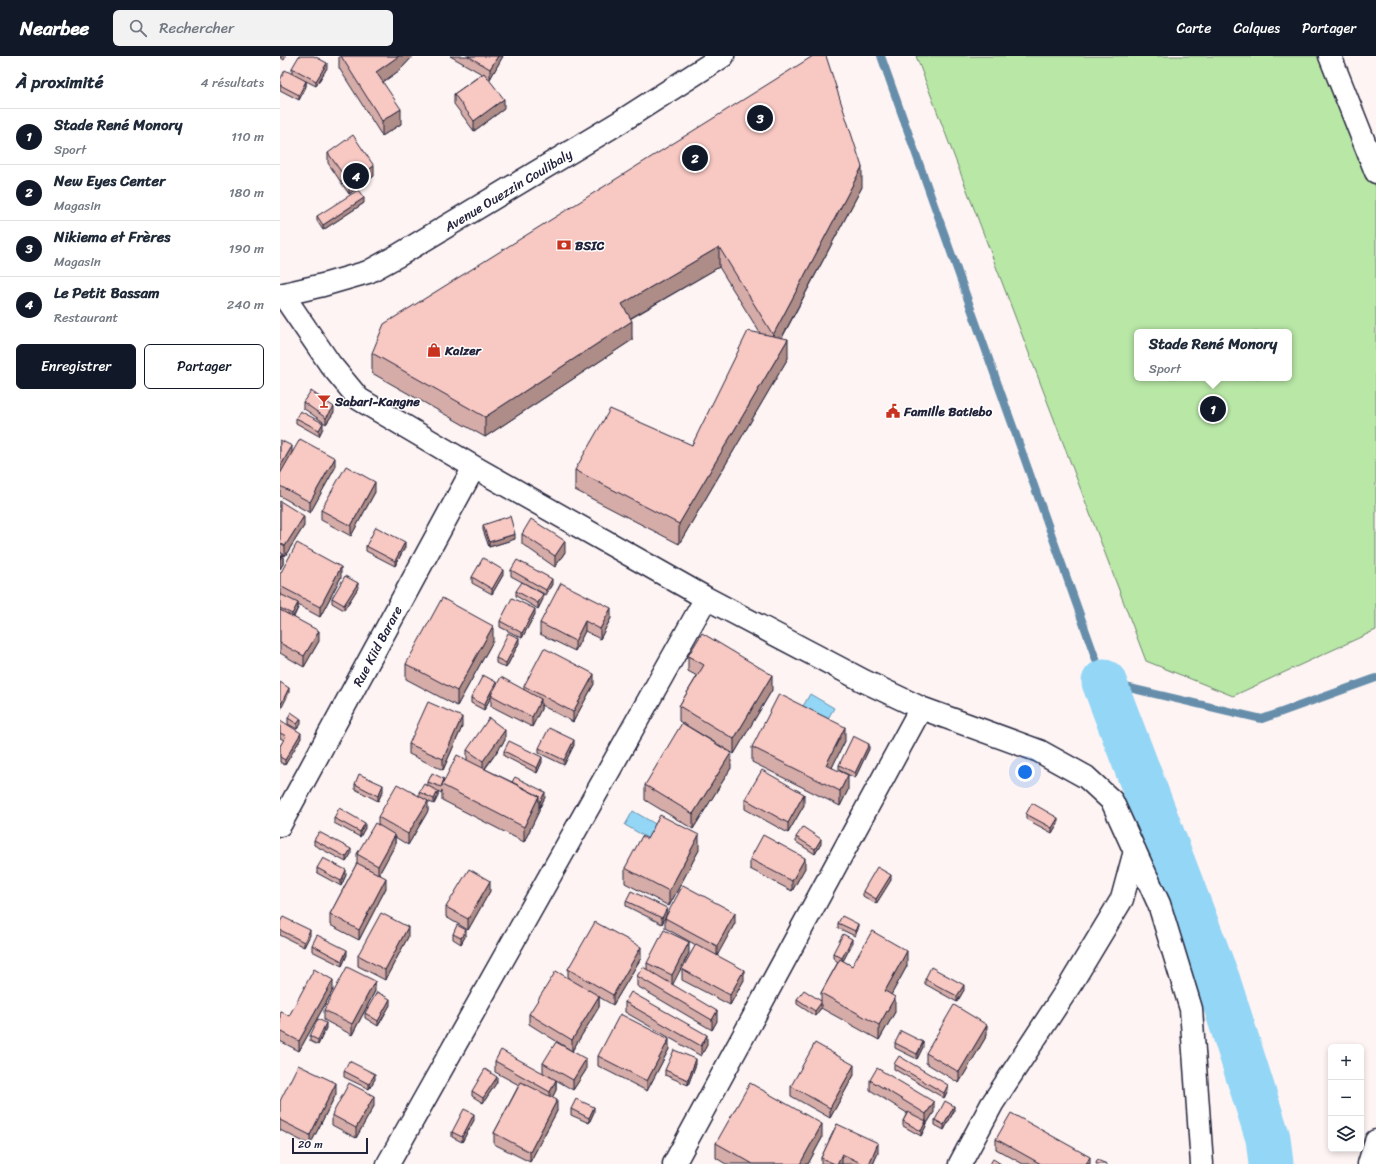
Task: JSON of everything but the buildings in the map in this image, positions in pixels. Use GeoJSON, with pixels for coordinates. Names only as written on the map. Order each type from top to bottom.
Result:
{"type":"FeatureCollection","features":[{"type":"Feature","properties":{"kind":"street","name":"Avenue Ouezzin Coulibaly"},"geometry":{"type":"LineString","coordinates":[[281,297],[368,272],[399,255],[620,122],[722,56]]}},
{"type":"Feature","properties":{"kind":"street"},"geometry":{"type":"LineString","coordinates":[[1330,56],[1376,172]]}},
{"type":"Feature","properties":{"kind":"street"},"geometry":{"type":"LineString","coordinates":[[281,297],[330,364],[359,399],[474,467],[706,598],[864,681],[921,708],[1039,751],[1086,778],[1112,801],[1159,904],[1191,1009],[1202,1164]]}},
{"type":"Feature","properties":{"kind":"street","name":"Rue Kiid Barare"},"geometry":{"type":"LineString","coordinates":[[280,825],[474,467]]}},
{"type":"Feature","properties":{"kind":"street"},"geometry":{"type":"LineString","coordinates":[[388,1164],[706,598]]}},
{"type":"Feature","properties":{"kind":"street"},"geometry":{"type":"LineString","coordinates":[[674,1164],[921,708]]}},
{"type":"Feature","properties":{"kind":"street"},"geometry":{"type":"LineString","coordinates":[[960,1164],[992,1104],[1072,982],[1122,899],[1135,851]]}},
{"type":"Feature","properties":{"kind":"street"},"geometry":{"type":"LineString","coordinates":[[1369,1164],[1376,1141]]}},
{"type":"Feature","properties":{"kind":"green space"},"geometry":{"type":"Polygon","coordinates":[[[916,56],[1324,56],[1376,188],[1376,630],[1233,696],[1146,661],[916,56]]]}},
{"type":"Feature","properties":{"kind":"water"},"geometry":{"type":"Polygon","coordinates":[[[810,694],[834,708],[826,722],[802,708],[810,694]]]}},
{"type":"Feature","properties":{"kind":"water"},"geometry":{"type":"Polygon","coordinates":[[[633,811],[657,825],[649,839],[625,825],[633,811]]]}},
{"type":"Feature","properties":{"kind":"waterway"},"geometry":{"type":"LineString","coordinates":[[881,56],[1104,682],[1262,719],[1376,678]]}},
{"type":"Feature","properties":{"kind":"waterway"},"geometry":{"type":"LineString","coordinates":[[1104,682],[1218,981],[1268,1138],[1271,1164]]}},
{"type":"Feature","properties":{"kind":"place","name":"Nikiema et Frères"},"geometry":{"type":"Point","coordinates":[760,118]}},
{"type":"Feature","properties":{"kind":"place","name":"New Eyes Center"},"geometry":{"type":"Point","coordinates":[695,158]}},
{"type":"Feature","properties":{"kind":"place","name":"Le Petit Bassam"},"geometry":{"type":"Point","coordinates":[356,176]}},
{"type":"Feature","properties":{"kind":"place","name":"BSIC"},"geometry":{"type":"Point","coordinates":[564,245]}},
{"type":"Feature","properties":{"kind":"place","name":"Kaizer"},"geometry":{"type":"Point","coordinates":[434,350]}},
{"type":"Feature","properties":{"kind":"place","name":"Sabari-Kangne"},"geometry":{"type":"Point","coordinates":[324,401]}},
{"type":"Feature","properties":{"kind":"place","name":"Stade René Monory"},"geometry":{"type":"Point","coordinates":[1213,409]}},
{"type":"Feature","properties":{"kind":"place","name":"Famille Batiebo"},"geometry":{"type":"Point","coordinates":[893,411]}}]}
